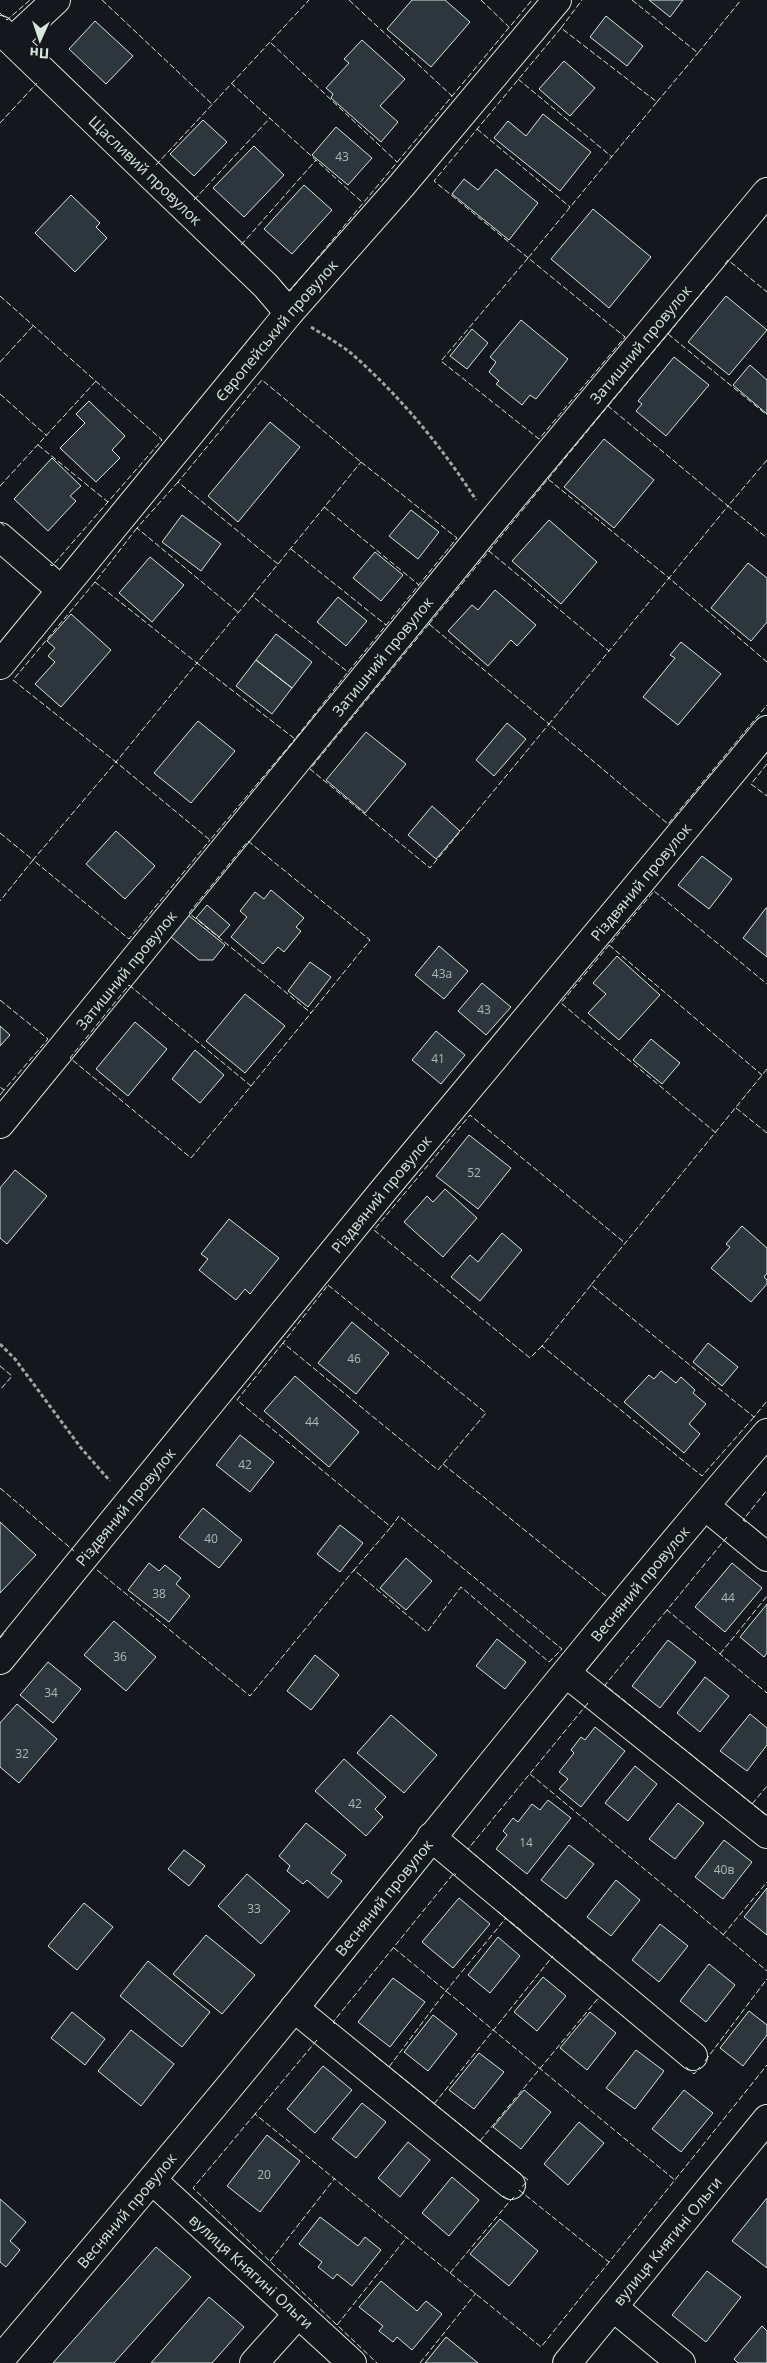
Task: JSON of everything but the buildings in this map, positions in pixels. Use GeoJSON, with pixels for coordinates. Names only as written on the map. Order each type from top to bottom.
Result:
{"type":"FeatureCollection","features":[{"type":"Feature","properties":{"kind":"street"},"geometry":{"type":"LineString","coordinates":[[6,36],[56,0]]}},
{"type":"Feature","properties":{"kind":"street","name":"Європейський провулок"},"geometry":{"type":"LineString","coordinates":[[0,665],[289,312],[414,170],[557,0]]}},
{"type":"Feature","properties":{"kind":"street","name":"Щасливий провулок"},"geometry":{"type":"LineString","coordinates":[[6,36],[266,286],[289,312]]}},
{"type":"Feature","properties":{"kind":"street","name":"Затишний провулок"},"geometry":{"type":"LineString","coordinates":[[0,1124],[492,523],[767,192]]}},
{"type":"Feature","properties":{"kind":"street"},"geometry":{"type":"LineString","coordinates":[[0,537],[61,590]]}},
{"type":"Feature","properties":{"kind":"street","name":"Різдвяний провулок"},"geometry":{"type":"LineString","coordinates":[[0,1660],[389,1183],[767,730]]}},
{"type":"Feature","properties":{"kind":"street","name":"Весняний провулок"},"geometry":{"type":"LineString","coordinates":[[0,2360],[152,2180],[566,1673],[767,1433]]}},
{"type":"Feature","properties":{"kind":"street"},"geometry":{"type":"LineString","coordinates":[[705,1506],[767,1557]]}},
{"type":"Feature","properties":{"kind":"street"},"geometry":{"type":"LineString","coordinates":[[566,1673],[767,1834]]}},
{"type":"Feature","properties":{"kind":"street"},"geometry":{"type":"LineString","coordinates":[[431,1837],[693,2056]]}},
{"type":"Feature","properties":{"kind":"street"},"geometry":{"type":"LineString","coordinates":[[294,2008],[511,2185]]}},
{"type":"Feature","properties":{"kind":"street","name":"вулиця Княгині Ольги"},"geometry":{"type":"LineString","coordinates":[[567,2363],[763,2132]]}},
{"type":"Feature","properties":{"kind":"street","name":"вулиця Княгині Ольги"},"geometry":{"type":"LineString","coordinates":[[152,2180],[352,2363]]}},
{"type":"Feature","properties":{"kind":"street"},"geometry":{"type":"LineString","coordinates":[[613,2307],[681,2363]]}},
{"type":"Feature","properties":{"kind":"street"},"geometry":{"type":"LineString","coordinates":[[254,2363],[298,2314]]}},
{"type":"Feature","properties":{"kind":"path"},"geometry":{"type":"LineString","coordinates":[[289,312],[351,353],[394,395],[452,462],[492,523]]}},
{"type":"Feature","properties":{"kind":"path"},"geometry":{"type":"LineString","coordinates":[[0,1344],[15,1359],[81,1448],[129,1502]]}},
{"type":"Feature","properties":{"kind":"fence"},"geometry":{"type":"LineString","coordinates":[[0,13],[7,20],[30,0]]}},
{"type":"Feature","properties":{"kind":"fence"},"geometry":{"type":"LineString","coordinates":[[102,0],[212,104]]}},
{"type":"Feature","properties":{"kind":"fence"},"geometry":{"type":"LineString","coordinates":[[156,165],[309,0]]}},
{"type":"Feature","properties":{"kind":"fence"},"geometry":{"type":"LineString","coordinates":[[349,0],[452,96]]}},
{"type":"Feature","properties":{"kind":"fence"},"geometry":{"type":"LineString","coordinates":[[481,0],[509,27]]}},
{"type":"Feature","properties":{"kind":"fence"},"geometry":{"type":"LineString","coordinates":[[282,283],[290,291],[532,0]]}},
{"type":"Feature","properties":{"kind":"fence"},"geometry":{"type":"LineString","coordinates":[[561,28],[582,0]]}},
{"type":"Feature","properties":{"kind":"fence"},"geometry":{"type":"LineString","coordinates":[[632,0],[698,53],[741,0]]}},
{"type":"Feature","properties":{"kind":"fence"},"geometry":{"type":"LineString","coordinates":[[528,258],[441,361],[539,439],[625,337],[434,181],[561,28],[657,102],[528,258]]}},
{"type":"Feature","properties":{"kind":"fence"},"geometry":{"type":"LineString","coordinates":[[271,43],[397,162]]}},
{"type":"Feature","properties":{"kind":"fence"},"geometry":{"type":"LineString","coordinates":[[657,102],[698,53]]}},
{"type":"Feature","properties":{"kind":"fence"},"geometry":{"type":"LineString","coordinates":[[518,79],[612,157]]}},
{"type":"Feature","properties":{"kind":"fence"},"geometry":{"type":"LineString","coordinates":[[0,123],[37,83]]}},
{"type":"Feature","properties":{"kind":"fence"},"geometry":{"type":"LineString","coordinates":[[231,83],[363,203]]}},
{"type":"Feature","properties":{"kind":"fence"},"geometry":{"type":"LineString","coordinates":[[194,200],[270,118]]}},
{"type":"Feature","properties":{"kind":"fence"},"geometry":{"type":"LineString","coordinates":[[477,129],[570,207]]}},
{"type":"Feature","properties":{"kind":"fence"},"geometry":{"type":"LineString","coordinates":[[241,245],[316,160]]}},
{"type":"Feature","properties":{"kind":"fence"},"geometry":{"type":"LineString","coordinates":[[725,264],[728,260],[767,292]]}},
{"type":"Feature","properties":{"kind":"fence"},"geometry":{"type":"LineString","coordinates":[[668,334],[711,281]]}},
{"type":"Feature","properties":{"kind":"fence"},"geometry":{"type":"LineString","coordinates":[[0,296],[162,440],[52,566],[50,564]]}},
{"type":"Feature","properties":{"kind":"fence"},"geometry":{"type":"LineString","coordinates":[[0,362],[33,326]]}},
{"type":"Feature","properties":{"kind":"fence"},"geometry":{"type":"LineString","coordinates":[[608,406],[668,334],[767,415]]}},
{"type":"Feature","properties":{"kind":"fence"},"geometry":{"type":"LineString","coordinates":[[278,564],[178,482],[262,380],[361,462]]}},
{"type":"Feature","properties":{"kind":"fence"},"geometry":{"type":"LineString","coordinates":[[0,486],[96,381]]}},
{"type":"Feature","properties":{"kind":"fence"},"geometry":{"type":"LineString","coordinates":[[0,394],[47,436]]}},
{"type":"Feature","properties":{"kind":"fence"},"geometry":{"type":"LineString","coordinates":[[548,479],[608,406],[728,506],[669,578],[767,662]]}},
{"type":"Feature","properties":{"kind":"fence"},"geometry":{"type":"LineString","coordinates":[[38,445],[108,502]]}},
{"type":"Feature","properties":{"kind":"fence"},"geometry":{"type":"LineString","coordinates":[[767,460],[728,506],[767,538]]}},
{"type":"Feature","properties":{"kind":"fence"},"geometry":{"type":"LineString","coordinates":[[361,462],[457,538],[348,672],[252,596],[361,462]]}},
{"type":"Feature","properties":{"kind":"fence"},"geometry":{"type":"LineString","coordinates":[[489,551],[548,479],[669,578],[609,651]]}},
{"type":"Feature","properties":{"kind":"fence"},"geometry":{"type":"LineString","coordinates":[[178,482],[137,528],[238,612]]}},
{"type":"Feature","properties":{"kind":"fence"},"geometry":{"type":"LineString","coordinates":[[324,507],[419,585]]}},
{"type":"Feature","properties":{"kind":"fence"},"geometry":{"type":"LineString","coordinates":[[0,522],[6,527]]}},
{"type":"Feature","properties":{"kind":"fence"},"geometry":{"type":"LineString","coordinates":[[137,528],[95,582],[197,663],[116,762],[210,840],[295,739]]}},
{"type":"Feature","properties":{"kind":"fence"},"geometry":{"type":"LineString","coordinates":[[291,549],[386,625]]}},
{"type":"Feature","properties":{"kind":"fence"},"geometry":{"type":"LineString","coordinates":[[429,624],[489,551],[609,651],[549,724],[668,824],[767,705]]}},
{"type":"Feature","properties":{"kind":"fence"},"geometry":{"type":"LineString","coordinates":[[95,582],[13,680],[116,762],[33,860],[129,939],[210,840]]}},
{"type":"Feature","properties":{"kind":"fence"},"geometry":{"type":"LineString","coordinates":[[252,596],[197,663],[295,739],[348,672]]}},
{"type":"Feature","properties":{"kind":"fence"},"geometry":{"type":"LineString","coordinates":[[429,624],[549,724],[430,868],[310,769],[429,624]]}},
{"type":"Feature","properties":{"kind":"fence"},"geometry":{"type":"LineString","coordinates":[[767,764],[751,784],[767,796]]}},
{"type":"Feature","properties":{"kind":"fence"},"geometry":{"type":"LineString","coordinates":[[0,833],[33,860],[0,901]]}},
{"type":"Feature","properties":{"kind":"fence"},"geometry":{"type":"LineString","coordinates":[[248,841],[370,940],[311,1013],[189,913],[248,841]]}},
{"type":"Feature","properties":{"kind":"fence"},"geometry":{"type":"LineString","coordinates":[[716,1133],[561,1003],[654,891],[767,984]]}},
{"type":"Feature","properties":{"kind":"fence"},"geometry":{"type":"LineString","coordinates":[[609,945],[762,1075]]}},
{"type":"Feature","properties":{"kind":"fence"},"geometry":{"type":"LineString","coordinates":[[129,985],[251,1086],[191,1158],[70,1058],[129,985]]}},
{"type":"Feature","properties":{"kind":"fence"},"geometry":{"type":"LineString","coordinates":[[0,1000],[48,1039],[4,1090],[0,1087]]}},
{"type":"Feature","properties":{"kind":"fence"},"geometry":{"type":"LineString","coordinates":[[251,1086],[311,1013]]}},
{"type":"Feature","properties":{"kind":"fence"},"geometry":{"type":"LineString","coordinates":[[767,1069],[591,1285],[754,1417],[767,1401]]}},
{"type":"Feature","properties":{"kind":"fence"},"geometry":{"type":"LineString","coordinates":[[0,1095],[4,1090]]}},
{"type":"Feature","properties":{"kind":"fence"},"geometry":{"type":"LineString","coordinates":[[736,1108],[767,1133]]}},
{"type":"Feature","properties":{"kind":"fence"},"geometry":{"type":"LineString","coordinates":[[542,1346],[530,1358],[374,1230],[470,1115],[625,1243]]}},
{"type":"Feature","properties":{"kind":"fence"},"geometry":{"type":"LineString","coordinates":[[328,1285],[486,1413],[438,1470],[283,1343],[328,1285]]}},
{"type":"Feature","properties":{"kind":"fence"},"geometry":{"type":"LineString","coordinates":[[591,1285],[542,1346],[702,1476],[754,1417]]}},
{"type":"Feature","properties":{"kind":"fence"},"geometry":{"type":"LineString","coordinates":[[283,1343],[237,1400],[391,1527],[399,1516],[562,1649],[549,1662],[461,1587],[427,1632],[354,1570],[391,1527]]}},
{"type":"Feature","properties":{"kind":"fence"},"geometry":{"type":"LineString","coordinates":[[0,1366],[12,1376],[0,1390]]}},
{"type":"Feature","properties":{"kind":"fence"},"geometry":{"type":"LineString","coordinates":[[443,1464],[606,1596]]}},
{"type":"Feature","properties":{"kind":"fence"},"geometry":{"type":"LineString","coordinates":[[0,1488],[74,1551]]}},
{"type":"Feature","properties":{"kind":"fence"},"geometry":{"type":"LineString","coordinates":[[746,1522],[743,1520],[767,1490]]}},
{"type":"Feature","properties":{"kind":"fence"},"geometry":{"type":"LineString","coordinates":[[727,1537],[667,1610],[767,1693]]}},
{"type":"Feature","properties":{"kind":"fence"},"geometry":{"type":"LineString","coordinates":[[97,1570],[250,1696],[354,1570]]}},
{"type":"Feature","properties":{"kind":"fence"},"geometry":{"type":"LineString","coordinates":[[720,1654],[767,1596]]}},
{"type":"Feature","properties":{"kind":"fence"},"geometry":{"type":"LineString","coordinates":[[667,1610],[605,1685],[767,1816]]}},
{"type":"Feature","properties":{"kind":"fence"},"geometry":{"type":"LineString","coordinates":[[0,1638],[6,1631]]}},
{"type":"Feature","properties":{"kind":"fence"},"geometry":{"type":"LineString","coordinates":[[588,1703],[468,1849],[602,1962]]}},
{"type":"Feature","properties":{"kind":"fence"},"geometry":{"type":"LineString","coordinates":[[530,1774],[767,1971]]}},
{"type":"Feature","properties":{"kind":"fence"},"geometry":{"type":"LineString","coordinates":[[752,1804],[767,1786]]}},
{"type":"Feature","properties":{"kind":"fence"},"geometry":{"type":"LineString","coordinates":[[335,2024],[333,2022],[454,1873],[456,1875]]}},
{"type":"Feature","properties":{"kind":"fence"},"geometry":{"type":"LineString","coordinates":[[723,1935],[767,1882]]}},
{"type":"Feature","properties":{"kind":"fence"},"geometry":{"type":"LineString","coordinates":[[497,1911],[522,1931]]}},
{"type":"Feature","properties":{"kind":"fence"},"geometry":{"type":"LineString","coordinates":[[389,2067],[446,1991],[506,1918]]}},
{"type":"Feature","properties":{"kind":"fence"},"geometry":{"type":"LineString","coordinates":[[394,1948],[676,2181]]}},
{"type":"Feature","properties":{"kind":"fence"},"geometry":{"type":"LineString","coordinates":[[434,2104],[553,1956]]}},
{"type":"Feature","properties":{"kind":"fence"},"geometry":{"type":"LineString","coordinates":[[705,2061],[767,1979]]}},
{"type":"Feature","properties":{"kind":"fence"},"geometry":{"type":"LineString","coordinates":[[480,2141],[600,1996]]}},
{"type":"Feature","properties":{"kind":"fence"},"geometry":{"type":"LineString","coordinates":[[317,2040],[255,2114],[541,2347],[767,2065]]}},
{"type":"Feature","properties":{"kind":"fence"},"geometry":{"type":"LineString","coordinates":[[372,2053],[528,2180],[522,2187]]}},
{"type":"Feature","properties":{"kind":"fence"},"geometry":{"type":"LineString","coordinates":[[686,2067],[694,2074],[700,2067]]}},
{"type":"Feature","properties":{"kind":"fence"},"geometry":{"type":"LineString","coordinates":[[255,2114],[193,2188],[377,2363]]}},
{"type":"Feature","properties":{"kind":"fence"},"geometry":{"type":"LineString","coordinates":[[270,2261],[335,2178]]}},
{"type":"Feature","properties":{"kind":"fence"},"geometry":{"type":"LineString","coordinates":[[519,2190],[609,2262]]}},
{"type":"Feature","properties":{"kind":"fence"},"geometry":{"type":"LineString","coordinates":[[503,2196],[510,2201],[516,2195]]}},
{"type":"Feature","properties":{"kind":"fence"},"geometry":{"type":"LineString","coordinates":[[450,2273],[510,2201]]}},
{"type":"Feature","properties":{"kind":"fence"},"geometry":{"type":"LineString","coordinates":[[337,2325],[407,2237]]}},
{"type":"Feature","properties":{"kind":"fence"},"geometry":{"type":"LineString","coordinates":[[420,2363],[476,2293]]}}]}
